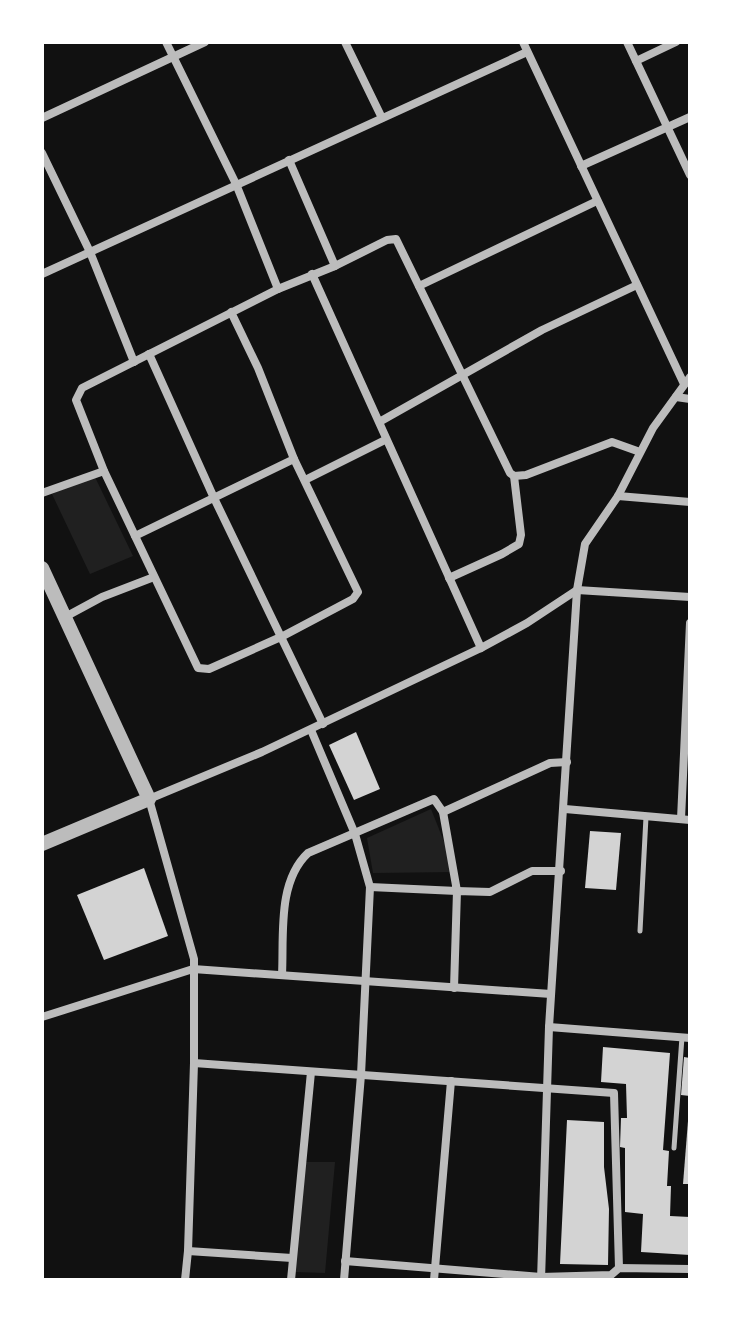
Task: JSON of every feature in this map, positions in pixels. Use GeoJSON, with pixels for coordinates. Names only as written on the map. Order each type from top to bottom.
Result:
{"type":"FeatureCollection","features":[{"type":"Feature","properties":{"kind":"street"},"geometry":{"type":"LineString","coordinates":[[166,42],[236,184],[278,289]]}},
{"type":"Feature","properties":{"kind":"street"},"geometry":{"type":"LineString","coordinates":[[42,118],[205,42]]}},
{"type":"Feature","properties":{"kind":"street"},"geometry":{"type":"LineString","coordinates":[[345,42],[382,118]]}},
{"type":"Feature","properties":{"kind":"street"},"geometry":{"type":"LineString","coordinates":[[523,42],[637,285],[687,380],[640,452],[618,496],[585,544],[577,590],[549,1027],[541,1278]]}},
{"type":"Feature","properties":{"kind":"street"},"geometry":{"type":"LineString","coordinates":[[627,42],[690,175]]}},
{"type":"Feature","properties":{"kind":"street"},"geometry":{"type":"LineString","coordinates":[[636,61],[676,42]]}},
{"type":"Feature","properties":{"kind":"street"},"geometry":{"type":"LineString","coordinates":[[42,274],[527,52]]}},
{"type":"Feature","properties":{"kind":"street"},"geometry":{"type":"LineString","coordinates":[[581,166],[690,117]]}},
{"type":"Feature","properties":{"kind":"street"},"geometry":{"type":"LineString","coordinates":[[42,153],[90,252],[134,362]]}},
{"type":"Feature","properties":{"kind":"street"},"geometry":{"type":"LineString","coordinates":[[289,160],[335,266]]}},
{"type":"Feature","properties":{"kind":"street"},"geometry":{"type":"LineString","coordinates":[[419,286],[597,201]]}},
{"type":"Feature","properties":{"kind":"street"},"geometry":{"type":"LineString","coordinates":[[231,312],[258,368],[294,459],[358,592],[353,599],[283,636],[209,669],[198,668],[104,471],[76,400],[82,388],[231,312],[278,289],[387,240],[396,239],[514,476],[521,535],[519,544],[449,578]]}},
{"type":"Feature","properties":{"kind":"street"},"geometry":{"type":"LineString","coordinates":[[312,274],[481,648]]}},
{"type":"Feature","properties":{"kind":"street"},"geometry":{"type":"LineString","coordinates":[[381,421],[542,330],[637,285]]}},
{"type":"Feature","properties":{"kind":"street"},"geometry":{"type":"LineString","coordinates":[[149,354],[214,498],[323,724]]}},
{"type":"Feature","properties":{"kind":"street"},"geometry":{"type":"LineString","coordinates":[[676,397],[690,399]]}},
{"type":"Feature","properties":{"kind":"street"},"geometry":{"type":"LineString","coordinates":[[305,480],[385,440]]}},
{"type":"Feature","properties":{"kind":"street"},"geometry":{"type":"LineString","coordinates":[[514,476],[526,475],[612,442],[640,452]]}},
{"type":"Feature","properties":{"kind":"street"},"geometry":{"type":"LineString","coordinates":[[135,536],[294,459]]}},
{"type":"Feature","properties":{"kind":"street"},"geometry":{"type":"LineString","coordinates":[[42,493],[104,471]]}},
{"type":"Feature","properties":{"kind":"street"},"geometry":{"type":"LineString","coordinates":[[618,496],[690,502]]}},
{"type":"Feature","properties":{"kind":"street"},"geometry":{"type":"LineString","coordinates":[[42,568],[149,799],[194,959],[194,1063],[185,1280]]}},
{"type":"Feature","properties":{"kind":"street"},"geometry":{"type":"LineString","coordinates":[[65,617],[102,597],[154,577]]}},
{"type":"Feature","properties":{"kind":"street"},"geometry":{"type":"LineString","coordinates":[[42,844],[311,730],[481,648],[577,590],[690,597]]}},
{"type":"Feature","properties":{"kind":"street"},"geometry":{"type":"LineString","coordinates":[[565,809],[686,819],[690,623]]}},
{"type":"Feature","properties":{"kind":"street"},"geometry":{"type":"LineString","coordinates":[[311,730],[355,834],[370,887],[361,1075],[344,1280]]}},
{"type":"Feature","properties":{"kind":"street"},"geometry":{"type":"LineString","coordinates":[[443,812],[550,763],[567,762]]}},
{"type":"Feature","properties":{"kind":"street"},"geometry":{"type":"LineString","coordinates":[[282,975],[287,895],[298,863],[308,853],[434,799],[443,812],[457,891],[454,988]]}},
{"type":"Feature","properties":{"kind":"street"},"geometry":{"type":"LineString","coordinates":[[370,887],[490,892],[532,871],[561,871]]}},
{"type":"Feature","properties":{"kind":"street"},"geometry":{"type":"LineString","coordinates":[[42,1017],[193,969],[551,994]]}},
{"type":"Feature","properties":{"kind":"street"},"geometry":{"type":"LineString","coordinates":[[549,1027],[686,1038]]}},
{"type":"Feature","properties":{"kind":"street"},"geometry":{"type":"LineString","coordinates":[[194,1063],[614,1093],[619,1268]]}},
{"type":"Feature","properties":{"kind":"street"},"geometry":{"type":"LineString","coordinates":[[291,1280],[311,1072]]}},
{"type":"Feature","properties":{"kind":"street"},"geometry":{"type":"LineString","coordinates":[[434,1275],[451,1081]]}},
{"type":"Feature","properties":{"kind":"street"},"geometry":{"type":"LineString","coordinates":[[188,1251],[292,1258]]}},
{"type":"Feature","properties":{"kind":"street"},"geometry":{"type":"LineString","coordinates":[[345,1261],[434,1275],[541,1278],[611,1275],[619,1268],[690,1269]]}},
{"type":"Feature","properties":{"kind":"street"},"geometry":{"type":"LineString","coordinates":[[631,1280],[633,1268]]}},
{"type":"Feature","properties":{"kind":"lane"},"geometry":{"type":"LineString","coordinates":[[640,931],[646,816]]}},
{"type":"Feature","properties":{"kind":"lane"},"geometry":{"type":"LineString","coordinates":[[674,1148],[686,1038]]}},
{"type":"Feature","properties":{"kind":"shaded area"},"geometry":{"type":"Polygon","coordinates":[[[93,473],[133,556],[90,574],[52,494],[93,473]]]}},
{"type":"Feature","properties":{"kind":"shaded area"},"geometry":{"type":"Polygon","coordinates":[[[431,809],[456,872],[373,873],[367,838],[431,809]]]}},
{"type":"Feature","properties":{"kind":"shaded area"},"geometry":{"type":"Polygon","coordinates":[[[301,1162],[335,1162],[325,1273],[295,1272],[301,1162]]]}},
{"type":"Feature","properties":{"kind":"building"},"geometry":{"type":"Polygon","coordinates":[[[356,732],[380,789],[354,800],[329,745],[356,732]]]}},
{"type":"Feature","properties":{"kind":"building"},"geometry":{"type":"Polygon","coordinates":[[[590,831],[621,833],[616,890],[585,888],[590,831]]]}},
{"type":"Feature","properties":{"kind":"building"},"geometry":{"type":"Polygon","coordinates":[[[144,868],[168,936],[104,960],[77,895],[144,868]]]}},
{"type":"Feature","properties":{"kind":"building"},"geometry":{"type":"Polygon","coordinates":[[[603,1047],[670,1053],[663,1150],[669,1151],[667,1186],[671,1186],[670,1216],[690,1217],[690,1255],[641,1252],[643,1214],[625,1212],[625,1148],[620,1147],[621,1118],[627,1118],[626,1084],[601,1082],[603,1047]]]}},
{"type":"Feature","properties":{"kind":"building"},"geometry":{"type":"Polygon","coordinates":[[[684,1057],[690,1058],[690,1096],[681,1095],[684,1057]]]}},
{"type":"Feature","properties":{"kind":"building"},"geometry":{"type":"Polygon","coordinates":[[[567,1120],[604,1122],[604,1167],[609,1209],[608,1265],[560,1264],[567,1120]]]}},
{"type":"Feature","properties":{"kind":"building"},"geometry":{"type":"Polygon","coordinates":[[[688,1121],[690,1184],[683,1184],[688,1121]]]}}]}
